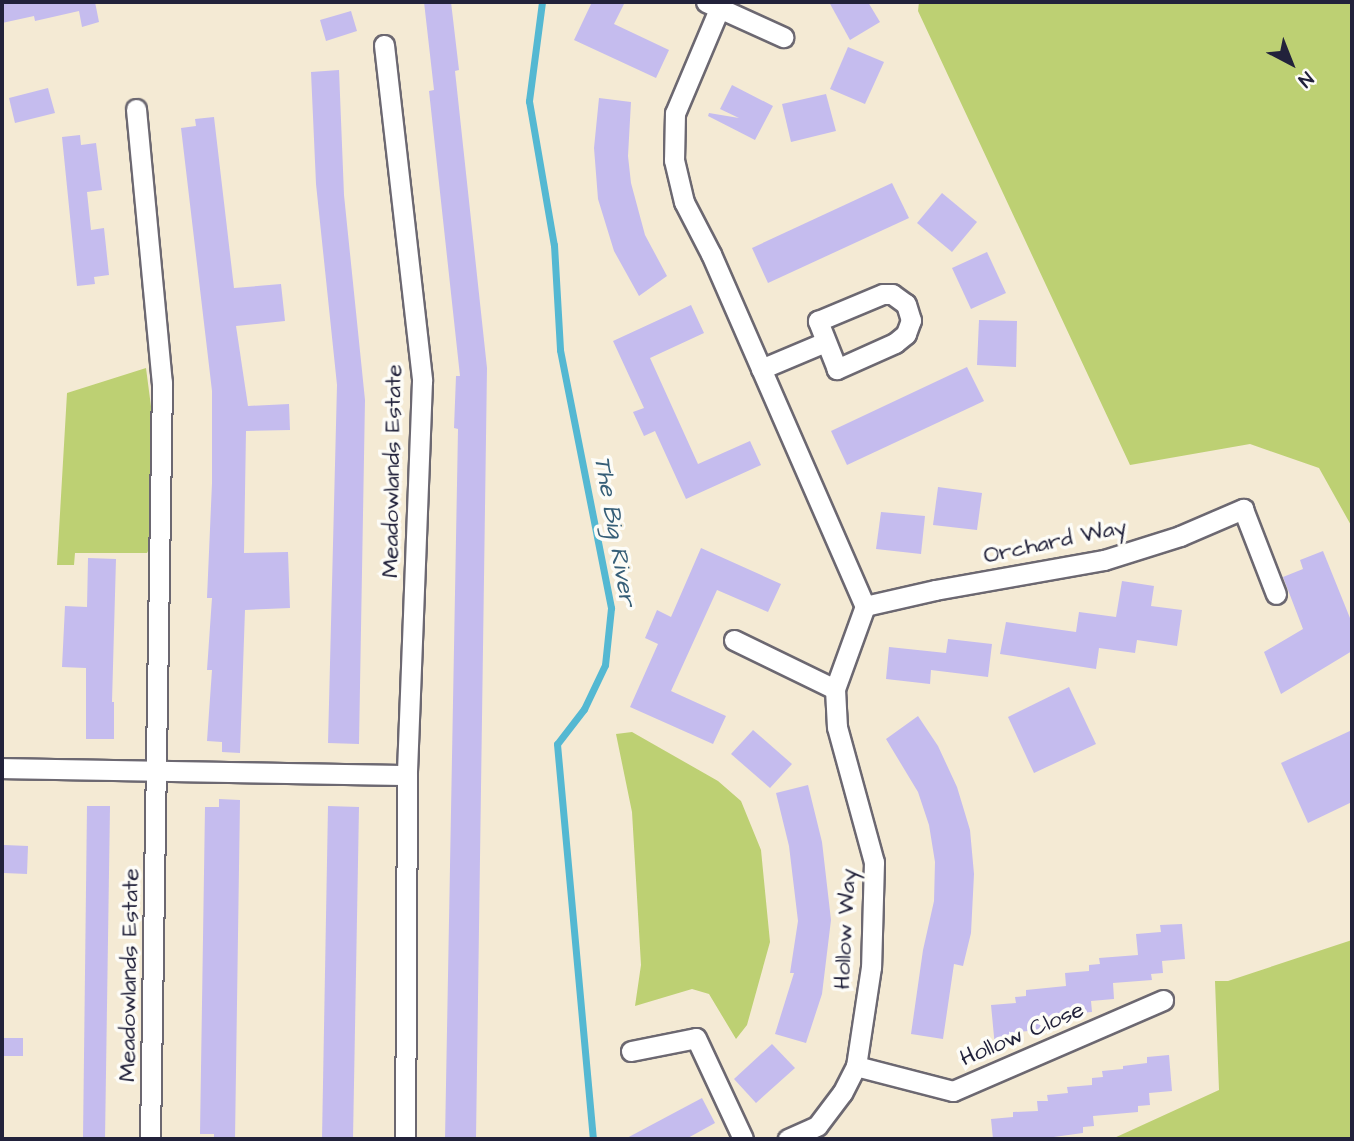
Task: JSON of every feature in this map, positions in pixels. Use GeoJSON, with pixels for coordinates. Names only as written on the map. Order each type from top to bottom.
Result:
{"type":"FeatureCollection","features":[{"type":"Feature","properties":{"kind":"street"},"geometry":{"type":"LineString","coordinates":[[734,640],[835,689],[864,606],[761,369],[684,202],[674,160],[676,113],[715,4],[783,37]]}},
{"type":"Feature","properties":{"kind":"street","name":"Meadowlands Estate"},"geometry":{"type":"LineString","coordinates":[[384,45],[422,381],[407,775],[405,1139]]}},
{"type":"Feature","properties":{"kind":"street","name":"Meadowlands Estate"},"geometry":{"type":"LineString","coordinates":[[136,109],[162,382],[158,770],[150,1139]]}},
{"type":"Feature","properties":{"kind":"street"},"geometry":{"type":"LineString","coordinates":[[892,295],[906,304],[910,312],[910,327],[901,340],[837,369],[825,342],[818,321],[875,296],[892,295]]}},
{"type":"Feature","properties":{"kind":"street"},"geometry":{"type":"LineString","coordinates":[[761,369],[825,342]]}},
{"type":"Feature","properties":{"kind":"street","name":"Orchard Way"},"geometry":{"type":"LineString","coordinates":[[864,606],[935,590],[1104,560],[1180,536],[1243,509],[1276,594]]}},
{"type":"Feature","properties":{"kind":"street","name":"Hollow Way"},"geometry":{"type":"LineString","coordinates":[[788,1139],[817,1126],[842,1093],[856,1066],[871,967],[874,862],[837,726],[835,689]]}},
{"type":"Feature","properties":{"kind":"street"},"geometry":{"type":"LineString","coordinates":[[2,768],[407,775]]}},
{"type":"Feature","properties":{"kind":"street","name":"Hollow Close"},"geometry":{"type":"LineString","coordinates":[[856,1066],[953,1091],[1163,1000]]}},
{"type":"Feature","properties":{"kind":"street"},"geometry":{"type":"LineString","coordinates":[[631,1051],[696,1038],[743,1139]]}},
{"type":"Feature","properties":{"kind":"green space"},"geometry":{"type":"Polygon","coordinates":[[[919,2],[1352,2],[1352,527],[1319,468],[1250,444],[1130,465],[918,11],[919,2]]]}},
{"type":"Feature","properties":{"kind":"green space"},"geometry":{"type":"Polygon","coordinates":[[[146,368],[152,414],[150,547],[147,553],[75,553],[74,565],[57,565],[67,393],[146,368]]]}},
{"type":"Feature","properties":{"kind":"green space"},"geometry":{"type":"Polygon","coordinates":[[[632,732],[718,781],[741,801],[761,850],[770,942],[747,1025],[736,1039],[709,994],[692,989],[635,1006],[641,965],[632,812],[616,734],[632,732]]]}},
{"type":"Feature","properties":{"kind":"green space"},"geometry":{"type":"Polygon","coordinates":[[[1352,940],[1352,1139],[1112,1139],[1219,1090],[1215,981],[1228,981],[1352,940]]]}},
{"type":"Feature","properties":{"kind":"building"},"geometry":{"type":"Polygon","coordinates":[[[2,2],[95,2],[99,22],[82,27],[79,11],[35,21],[34,16],[2,23],[2,2]]]}},
{"type":"Feature","properties":{"kind":"building"},"geometry":{"type":"Polygon","coordinates":[[[424,2],[451,2],[459,70],[455,71],[487,368],[476,1139],[445,1139],[458,429],[454,428],[456,376],[460,376],[429,91],[434,90],[424,2]]]}},
{"type":"Feature","properties":{"kind":"building"},"geometry":{"type":"Polygon","coordinates":[[[592,2],[625,2],[614,24],[669,50],[656,78],[574,40],[592,2]]]}},
{"type":"Feature","properties":{"kind":"building"},"geometry":{"type":"Polygon","coordinates":[[[829,2],[868,2],[880,22],[850,40],[829,2]]]}},
{"type":"Feature","properties":{"kind":"building"},"geometry":{"type":"Polygon","coordinates":[[[351,11],[357,31],[326,41],[320,20],[351,11]]]}},
{"type":"Feature","properties":{"kind":"building"},"geometry":{"type":"Polygon","coordinates":[[[848,47],[884,62],[865,104],[830,89],[848,47]]]}},
{"type":"Feature","properties":{"kind":"building"},"geometry":{"type":"Polygon","coordinates":[[[339,70],[344,195],[365,400],[359,744],[328,743],[337,385],[316,184],[311,72],[339,70]]]}},
{"type":"Feature","properties":{"kind":"building"},"geometry":{"type":"Polygon","coordinates":[[[732,85],[773,106],[755,140],[708,116],[709,113],[739,118],[720,109],[732,85]]]}},
{"type":"Feature","properties":{"kind":"building"},"geometry":{"type":"Polygon","coordinates":[[[48,88],[55,113],[15,123],[9,98],[48,88]]]}},
{"type":"Feature","properties":{"kind":"building"},"geometry":{"type":"Polygon","coordinates":[[[826,94],[836,131],[791,142],[782,104],[826,94]]]}},
{"type":"Feature","properties":{"kind":"building"},"geometry":{"type":"Polygon","coordinates":[[[599,98],[631,102],[628,156],[631,183],[645,235],[667,276],[639,296],[614,251],[598,199],[594,148],[599,98]]]}},
{"type":"Feature","properties":{"kind":"building"},"geometry":{"type":"Polygon","coordinates":[[[214,117],[234,288],[281,284],[285,321],[236,326],[248,406],[289,404],[290,430],[246,431],[244,553],[288,552],[290,608],[245,610],[240,753],[222,752],[222,742],[207,741],[212,670],[207,670],[212,598],[207,598],[212,483],[212,391],[181,128],[196,126],[195,119],[214,117]]]}},
{"type":"Feature","properties":{"kind":"building"},"geometry":{"type":"Polygon","coordinates":[[[80,135],[81,145],[96,143],[102,190],[87,192],[91,230],[104,228],[109,275],[94,277],[95,284],[77,286],[62,137],[80,135]]]}},
{"type":"Feature","properties":{"kind":"building"},"geometry":{"type":"Polygon","coordinates":[[[892,183],[909,218],[768,283],[752,248],[892,183]]]}},
{"type":"Feature","properties":{"kind":"building"},"geometry":{"type":"Polygon","coordinates":[[[942,193],[977,222],[952,252],[917,223],[942,193]]]}},
{"type":"Feature","properties":{"kind":"building"},"geometry":{"type":"Polygon","coordinates":[[[987,252],[1006,293],[971,309],[952,268],[987,252]]]}},
{"type":"Feature","properties":{"kind":"building"},"geometry":{"type":"Polygon","coordinates":[[[691,305],[704,333],[650,358],[698,464],[750,441],[761,465],[686,499],[655,431],[644,436],[633,412],[644,408],[613,341],[691,305]]]}},
{"type":"Feature","properties":{"kind":"building"},"geometry":{"type":"Polygon","coordinates":[[[979,320],[1017,321],[1016,367],[977,365],[979,320]]]}},
{"type":"Feature","properties":{"kind":"building"},"geometry":{"type":"Polygon","coordinates":[[[967,367],[984,401],[847,465],[831,431],[967,367]]]}},
{"type":"Feature","properties":{"kind":"building"},"geometry":{"type":"Polygon","coordinates":[[[938,487],[982,493],[977,530],[933,525],[938,487]]]}},
{"type":"Feature","properties":{"kind":"building"},"geometry":{"type":"Polygon","coordinates":[[[881,512],[925,516],[921,554],[876,549],[881,512]]]}},
{"type":"Feature","properties":{"kind":"building"},"geometry":{"type":"Polygon","coordinates":[[[701,548],[781,584],[768,612],[717,590],[671,691],[726,716],[713,744],[630,707],[658,644],[645,638],[657,610],[671,617],[701,548]]]}},
{"type":"Feature","properties":{"kind":"building"},"geometry":{"type":"Polygon","coordinates":[[[1323,551],[1352,623],[1352,651],[1281,694],[1264,652],[1303,629],[1283,577],[1303,569],[1300,560],[1323,551]]]}},
{"type":"Feature","properties":{"kind":"building"},"geometry":{"type":"Polygon","coordinates":[[[88,558],[116,559],[112,702],[114,739],[86,739],[86,668],[62,667],[65,606],[87,607],[88,558]]]}},
{"type":"Feature","properties":{"kind":"building"},"geometry":{"type":"Polygon","coordinates":[[[1122,581],[1154,586],[1151,606],[1182,610],[1177,646],[1137,640],[1135,653],[1099,648],[1096,669],[1000,654],[1006,622],[1076,632],[1079,612],[1116,617],[1122,581]]]}},
{"type":"Feature","properties":{"kind":"building"},"geometry":{"type":"Polygon","coordinates":[[[948,639],[992,644],[988,677],[931,670],[930,684],[886,679],[889,647],[946,653],[948,639]]]}},
{"type":"Feature","properties":{"kind":"building"},"geometry":{"type":"Polygon","coordinates":[[[1069,687],[1096,744],[1034,773],[1008,717],[1069,687]]]}},
{"type":"Feature","properties":{"kind":"building"},"geometry":{"type":"Polygon","coordinates":[[[918,716],[938,746],[957,787],[970,830],[974,874],[971,933],[963,966],[954,964],[943,1039],[911,1034],[923,950],[934,901],[935,862],[929,825],[918,792],[886,739],[918,716]]]}},
{"type":"Feature","properties":{"kind":"building"},"geometry":{"type":"Polygon","coordinates":[[[753,730],[792,764],[770,788],[731,754],[753,730]]]}},
{"type":"Feature","properties":{"kind":"building"},"geometry":{"type":"Polygon","coordinates":[[[1352,730],[1352,802],[1308,823],[1281,763],[1352,730]]]}},
{"type":"Feature","properties":{"kind":"building"},"geometry":{"type":"Polygon","coordinates":[[[808,785],[822,842],[831,920],[822,994],[806,1043],[775,1034],[794,973],[790,973],[798,921],[789,846],[776,793],[808,785]]]}},
{"type":"Feature","properties":{"kind":"building"},"geometry":{"type":"Polygon","coordinates":[[[219,799],[240,800],[235,1139],[214,1139],[214,1134],[200,1134],[205,807],[219,807],[219,799]]]}},
{"type":"Feature","properties":{"kind":"building"},"geometry":{"type":"Polygon","coordinates":[[[87,806],[110,806],[105,1139],[83,1139],[87,806]]]}},
{"type":"Feature","properties":{"kind":"building"},"geometry":{"type":"Polygon","coordinates":[[[328,806],[359,807],[353,1139],[322,1139],[328,806]]]}},
{"type":"Feature","properties":{"kind":"building"},"geometry":{"type":"Polygon","coordinates":[[[4,845],[28,846],[27,874],[4,873],[4,845]]]}},
{"type":"Feature","properties":{"kind":"building"},"geometry":{"type":"Polygon","coordinates":[[[1182,924],[1185,959],[1162,961],[1163,973],[1151,974],[1152,980],[1113,983],[1114,999],[1091,1001],[1092,1012],[1080,1013],[1081,1020],[1040,1023],[1041,1030],[1017,1032],[1018,1044],[995,1047],[991,1005],[1016,1003],[1015,997],[1026,996],[1026,990],[1066,986],[1065,973],[1089,971],[1089,965],[1100,964],[1099,958],[1138,955],[1136,934],[1161,932],[1160,925],[1182,924]]]}},
{"type":"Feature","properties":{"kind":"building"},"geometry":{"type":"Polygon","coordinates":[[[2,1038],[23,1038],[23,1056],[2,1056],[2,1038]]]}},
{"type":"Feature","properties":{"kind":"building"},"geometry":{"type":"Polygon","coordinates":[[[772,1044],[795,1068],[756,1103],[734,1079],[772,1044]]]}},
{"type":"Feature","properties":{"kind":"building"},"geometry":{"type":"Polygon","coordinates":[[[1169,1055],[1172,1091],[1149,1093],[1150,1105],[1138,1106],[1138,1112],[1093,1116],[1094,1126],[1083,1127],[1083,1133],[1039,1139],[993,1139],[991,1119],[1013,1117],[1013,1112],[1038,1111],[1037,1101],[1048,1101],[1047,1095],[1068,1093],[1067,1087],[1092,1085],[1092,1078],[1103,1077],[1102,1071],[1147,1063],[1147,1057],[1169,1055]]]}},
{"type":"Feature","properties":{"kind":"building"},"geometry":{"type":"Polygon","coordinates":[[[702,1098],[715,1123],[686,1139],[625,1139],[702,1098]]]}},
{"type":"Feature","properties":{"kind":"waterway","name":"The Big River"},"geometry":{"type":"LineString","coordinates":[[542,2],[529,101],[554,245],[560,350],[611,608],[605,665],[584,709],[557,744],[593,1139]]}}]}
